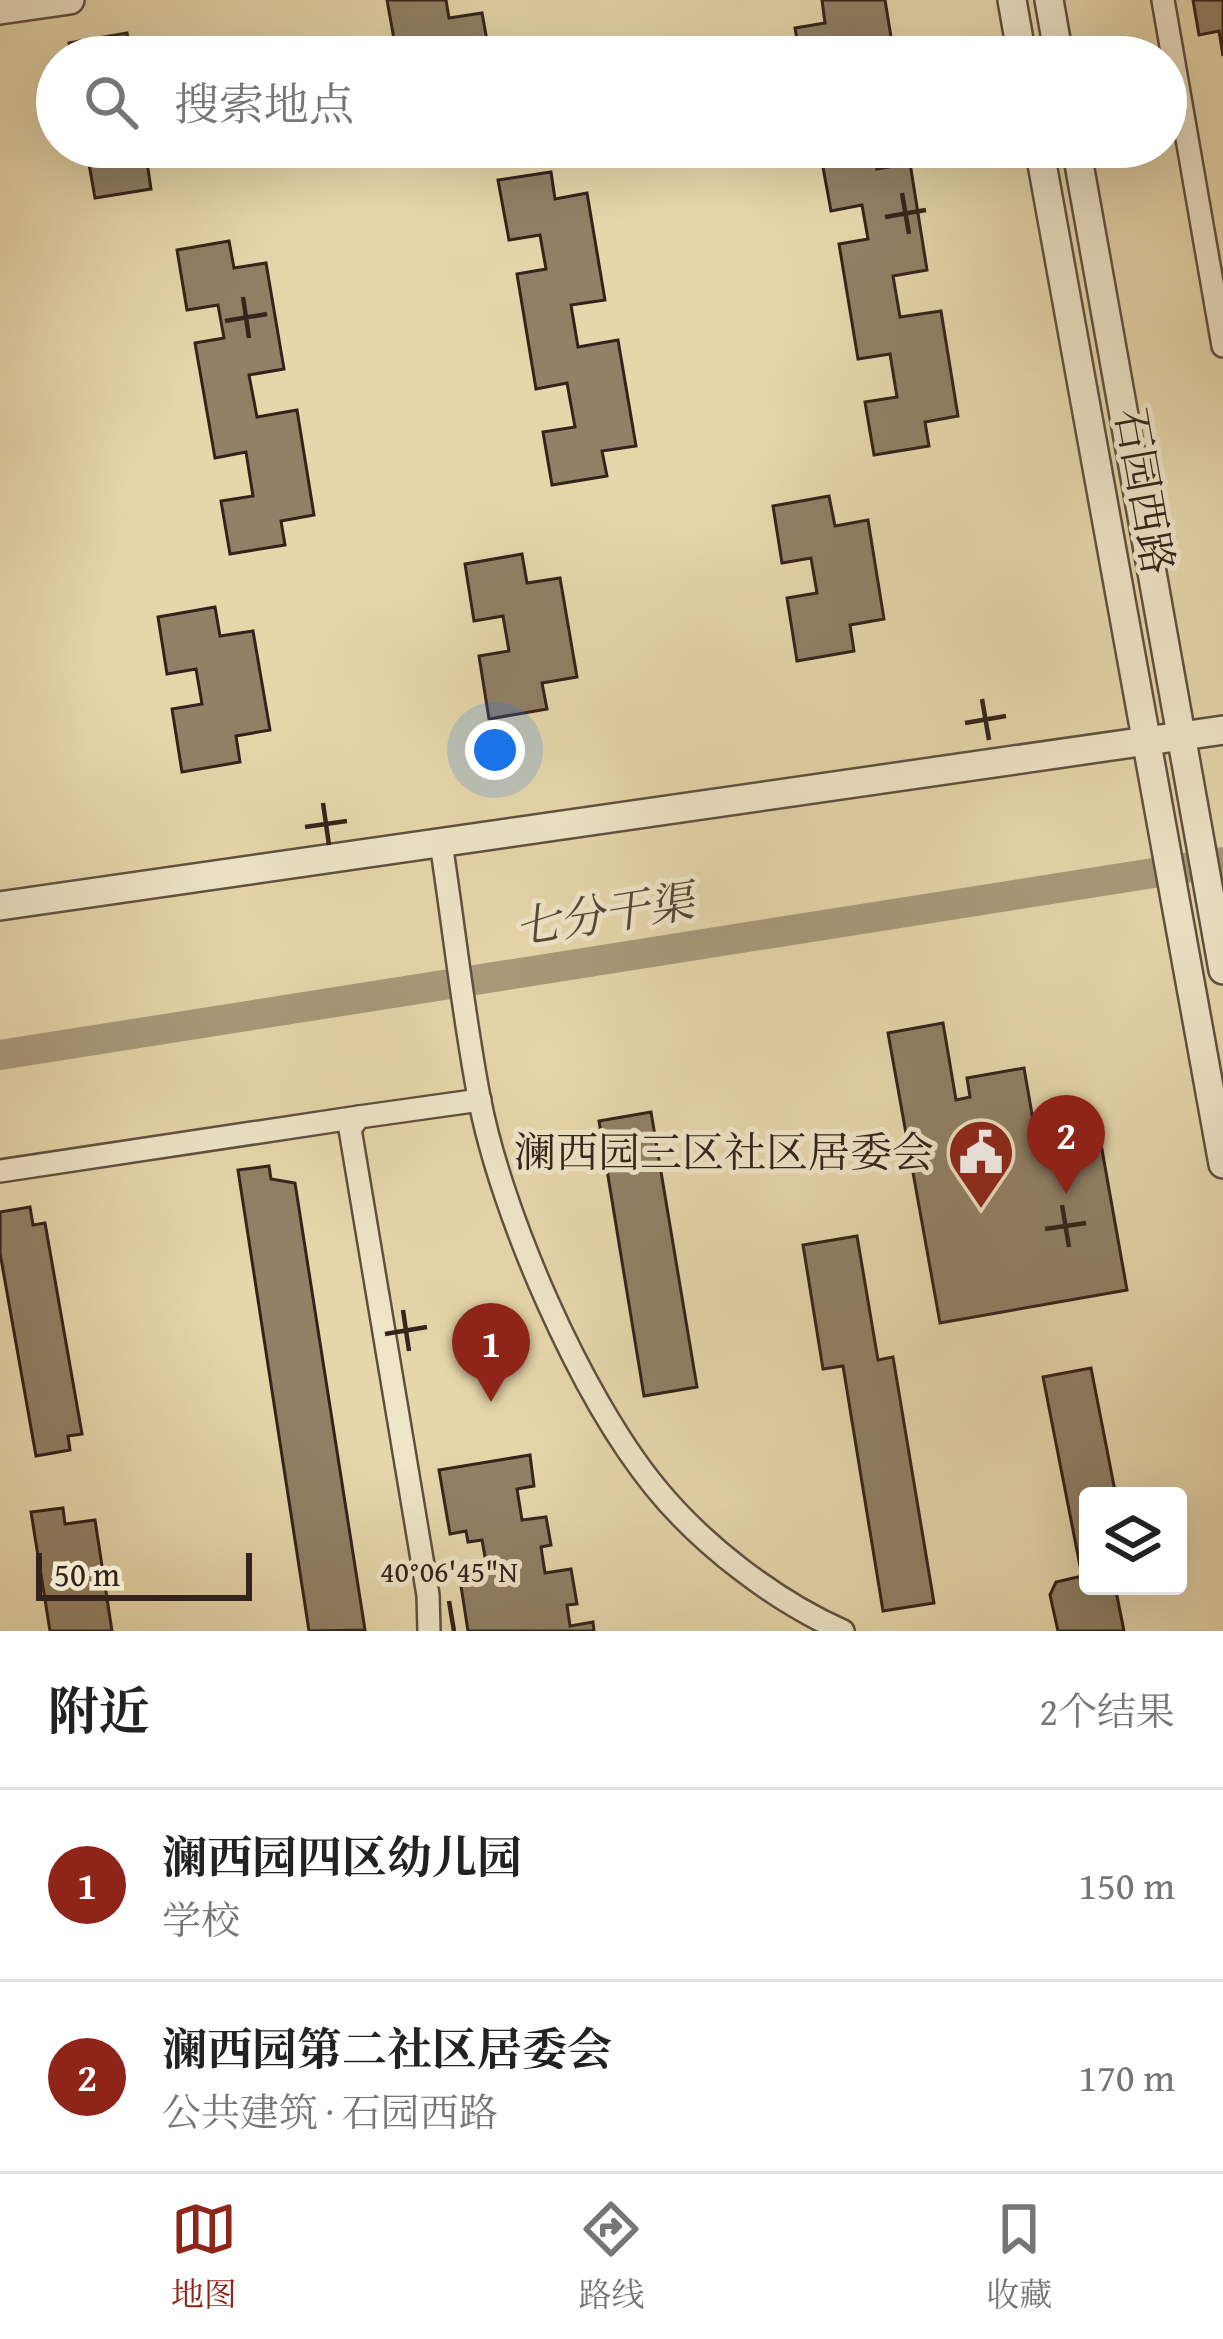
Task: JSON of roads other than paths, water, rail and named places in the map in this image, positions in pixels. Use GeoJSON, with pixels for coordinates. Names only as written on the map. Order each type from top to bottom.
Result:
{"type":"FeatureCollection","features":[{"type":"Feature","properties":{"kind":"street"},"geometry":{"type":"LineString","coordinates":[[0,10],[70,0]]}},
{"type":"Feature","properties":{"kind":"street"},"geometry":{"type":"LineString","coordinates":[[1012,0],[1018,36]]}},
{"type":"Feature","properties":{"kind":"street"},"geometry":{"type":"LineString","coordinates":[[1049,0],[1055,36]]}},
{"type":"Feature","properties":{"kind":"street"},"geometry":{"type":"LineString","coordinates":[[1163,0],[1169,36]]}},
{"type":"Feature","properties":{"kind":"street"},"geometry":{"type":"LineString","coordinates":[[1187,138],[1223,346]]}},
{"type":"Feature","properties":{"kind":"street","name":"石园西路"},"geometry":{"type":"LineString","coordinates":[[1043,168],[1223,1164]]}},
{"type":"Feature","properties":{"kind":"street","name":"石园西路"},"geometry":{"type":"LineString","coordinates":[[1080,168],[1223,970]]}},
{"type":"Feature","properties":{"kind":"street"},"geometry":{"type":"LineString","coordinates":[[0,906],[1223,730]]}},
{"type":"Feature","properties":{"kind":"street"},"geometry":{"type":"LineString","coordinates":[[441,843],[480,1100],[522,1246],[596,1394],[655,1487],[726,1556],[843,1631]]}},
{"type":"Feature","properties":{"kind":"street"},"geometry":{"type":"LineString","coordinates":[[0,1171],[480,1100]]}},
{"type":"Feature","properties":{"kind":"street"},"geometry":{"type":"LineString","coordinates":[[359,1117],[350,1129],[429,1631]]}},
{"type":"Feature","properties":{"kind":"waterway","name":"七分干渠"},"geometry":{"type":"LineString","coordinates":[[0,1055],[1223,862]]}},
{"type":"Feature","properties":{"kind":"place","name":"澜西园第二社区居委会"},"geometry":{"type":"Point","coordinates":[1066,1194]}},
{"type":"Feature","properties":{"kind":"place","name":"澜西园三区社区居委会"},"geometry":{"type":"Point","coordinates":[981,1211]}},
{"type":"Feature","properties":{"kind":"place","name":"澜西园四区幼儿园"},"geometry":{"type":"Point","coordinates":[491,1402]}}]}
